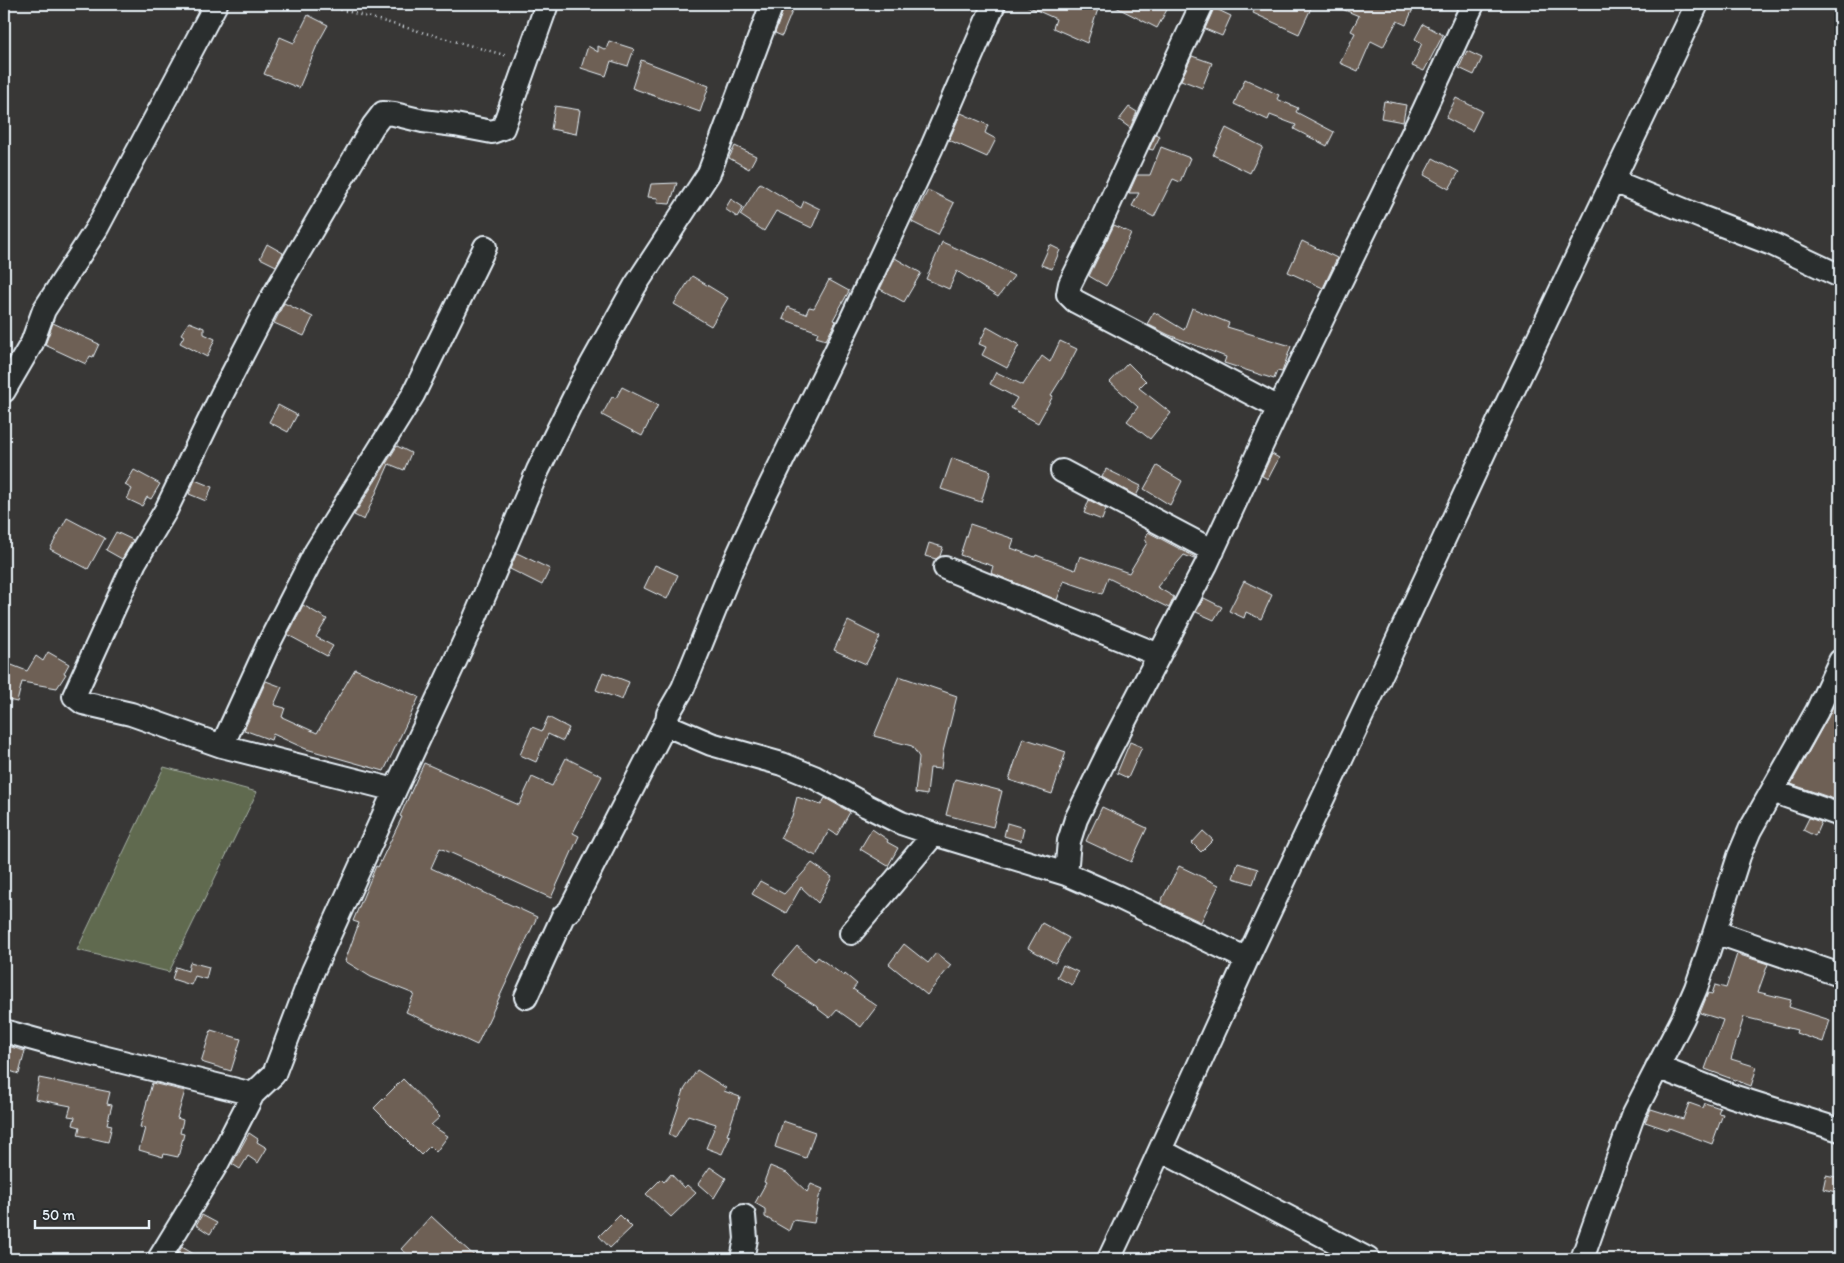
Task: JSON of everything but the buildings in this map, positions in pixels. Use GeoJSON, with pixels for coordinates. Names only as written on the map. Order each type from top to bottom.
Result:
{"type":"FeatureCollection","features":[{"type":"Feature","properties":{"kind":"street"},"geometry":{"type":"LineString","coordinates":[[4,391],[32,343],[44,310],[97,228],[216,4]]}},
{"type":"Feature","properties":{"kind":"street"},"geometry":{"type":"LineString","coordinates":[[395,790],[222,746],[131,714],[83,702],[74,696],[134,562],[166,510],[222,394],[269,303],[382,113],[492,132],[503,128],[546,4]]}},
{"type":"Feature","properties":{"kind":"street"},"geometry":{"type":"LineString","coordinates":[[159,1259],[218,1162],[253,1094],[274,1074],[314,971],[395,790],[472,627],[538,470],[581,383],[635,286],[709,173],[772,4]]}},
{"type":"Feature","properties":{"kind":"street"},"geometry":{"type":"LineString","coordinates":[[526,997],[563,916],[570,910],[667,721],[668,714],[683,688],[731,570],[761,504],[852,320],[931,149],[994,4]]}},
{"type":"Feature","properties":{"kind":"street"},"geometry":{"type":"LineString","coordinates":[[1202,4],[1070,284],[1068,294],[1075,301],[1279,408]]}},
{"type":"Feature","properties":{"kind":"street"},"geometry":{"type":"LineString","coordinates":[[1066,874],[1069,841],[1076,819],[1213,551],[1279,408],[1423,112],[1473,4]]}},
{"type":"Feature","properties":{"kind":"street"},"geometry":{"type":"LineString","coordinates":[[1109,1259],[1246,959],[1697,4]]}},
{"type":"Feature","properties":{"kind":"street"},"geometry":{"type":"LineString","coordinates":[[1613,181],[1772,244],[1840,276]]}},
{"type":"Feature","properties":{"kind":"street"},"geometry":{"type":"LineString","coordinates":[[222,746],[316,550],[413,395],[485,247]]}},
{"type":"Feature","properties":{"kind":"street"},"geometry":{"type":"LineString","coordinates":[[1062,471],[1213,551]]}},
{"type":"Feature","properties":{"kind":"street"},"geometry":{"type":"LineString","coordinates":[[944,568],[1159,655]]}},
{"type":"Feature","properties":{"kind":"street"},"geometry":{"type":"LineString","coordinates":[[1582,1259],[1634,1113],[1692,995],[1715,932],[1739,856],[1772,791],[1817,711],[1840,661]]}},
{"type":"Feature","properties":{"kind":"street"},"geometry":{"type":"LineString","coordinates":[[667,721],[671,726],[711,744],[782,764],[814,777],[901,823],[1066,874],[1246,959]]}},
{"type":"Feature","properties":{"kind":"street"},"geometry":{"type":"LineString","coordinates":[[1772,791],[1840,815]]}},
{"type":"Feature","properties":{"kind":"street"},"geometry":{"type":"LineString","coordinates":[[852,933],[934,834]]}},
{"type":"Feature","properties":{"kind":"street"},"geometry":{"type":"LineString","coordinates":[[1715,932],[1840,976]]}},
{"type":"Feature","properties":{"kind":"street"},"geometry":{"type":"LineString","coordinates":[[4,1031],[253,1094]]}},
{"type":"Feature","properties":{"kind":"street"},"geometry":{"type":"LineString","coordinates":[[1657,1067],[1732,1096],[1840,1130]]}},
{"type":"Feature","properties":{"kind":"street"},"geometry":{"type":"LineString","coordinates":[[1160,1150],[1368,1259]]}},
{"type":"Feature","properties":{"kind":"street"},"geometry":{"type":"LineString","coordinates":[[742,1259],[746,1239],[744,1216]]}},
{"type":"Feature","properties":{"kind":"path"},"geometry":{"type":"LineString","coordinates":[[321,4],[527,62]]}},
{"type":"Feature","properties":{"kind":"green space"},"geometry":{"type":"Polygon","coordinates":[[[164,767],[257,792],[169,972],[77,950],[164,767]]]}}]}
